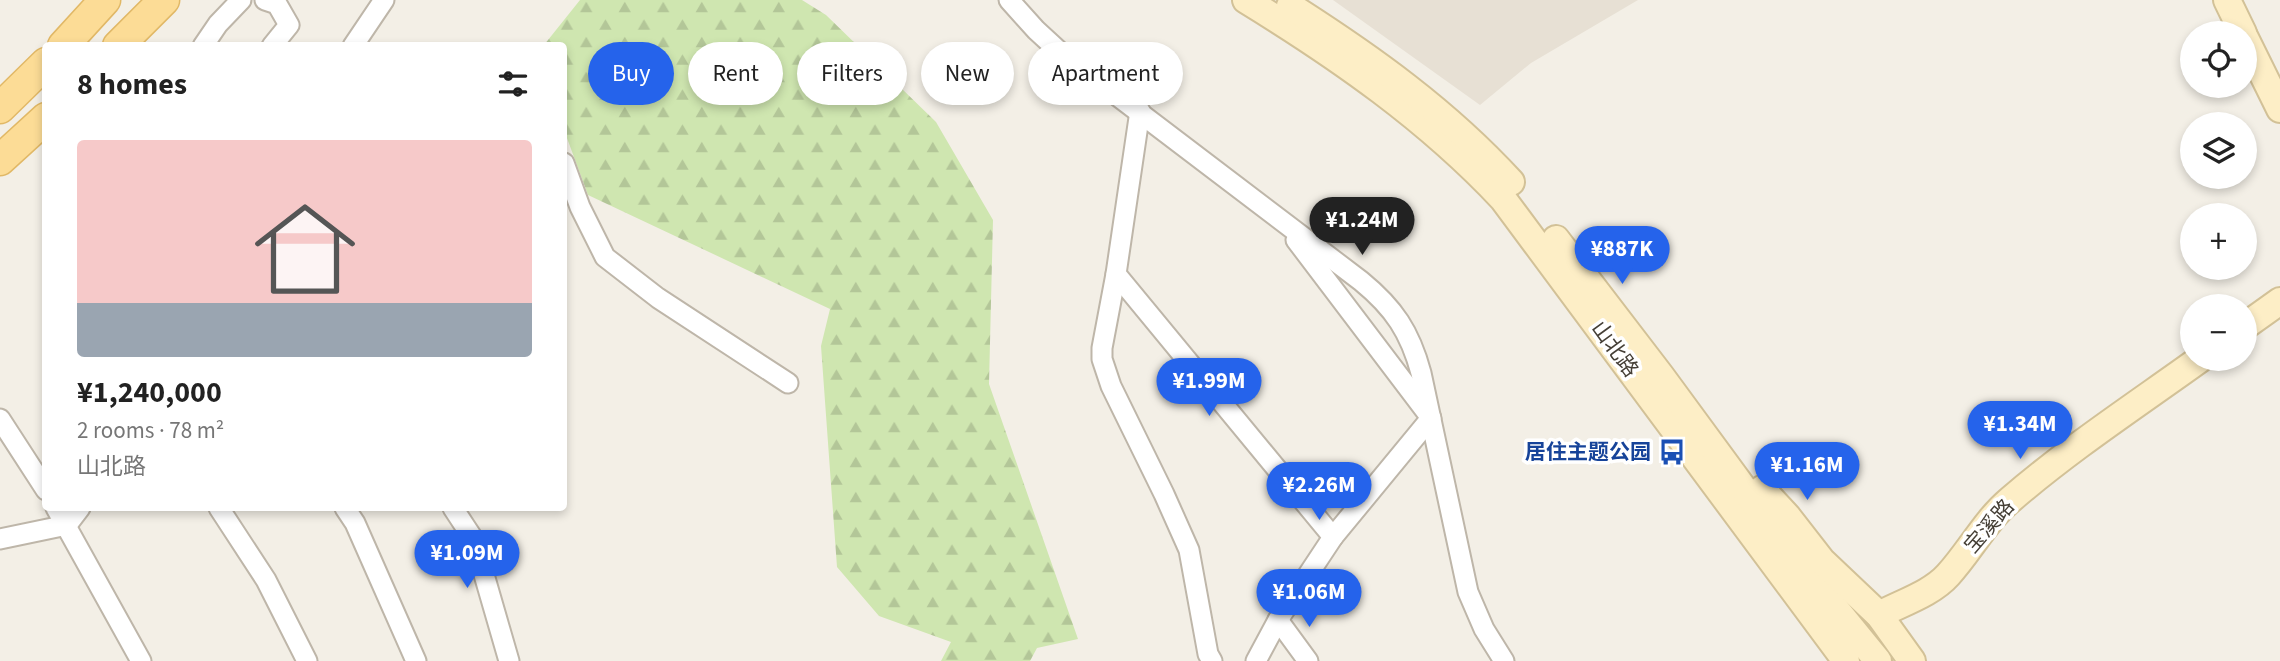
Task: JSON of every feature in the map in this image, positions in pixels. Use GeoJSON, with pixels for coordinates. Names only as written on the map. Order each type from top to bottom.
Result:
{"type":"FeatureCollection","features":[{"type":"Feature","properties":{"kind":"main road"},"geometry":{"type":"LineString","coordinates":[[67,42],[104,0]]}},
{"type":"Feature","properties":{"kind":"main road"},"geometry":{"type":"LineString","coordinates":[[126,42],[164,0]]}},
{"type":"Feature","properties":{"kind":"main road","name":"山北路"},"geometry":{"type":"LineString","coordinates":[[1246,0],[1398,102],[1462,157],[1503,200],[1846,661]]}},
{"type":"Feature","properties":{"kind":"main road","name":"山北路"},"geometry":{"type":"LineString","coordinates":[[1280,0],[1357,49],[1411,88],[1480,149],[1524,197],[1661,376],[1799,564],[1878,661]]}},
{"type":"Feature","properties":{"kind":"main road"},"geometry":{"type":"LineString","coordinates":[[2227,0],[2237,21]]}},
{"type":"Feature","properties":{"kind":"main road"},"geometry":{"type":"LineString","coordinates":[[2257,62],[2280,109]]}},
{"type":"Feature","properties":{"kind":"main road"},"geometry":{"type":"LineString","coordinates":[[0,108],[42,66]]}},
{"type":"Feature","properties":{"kind":"main road"},"geometry":{"type":"LineString","coordinates":[[0,160],[42,122]]}},
{"type":"Feature","properties":{"kind":"main road"},"geometry":{"type":"LineString","coordinates":[[2257,317],[2280,300]]}},
{"type":"Feature","properties":{"kind":"main road","name":"宝溪路"},"geometry":{"type":"LineString","coordinates":[[1878,615],[1940,582],[1965,554],[1989,520],[2007,502],[2045,471],[2183,371]]}},
{"type":"Feature","properties":{"kind":"main road"},"geometry":{"type":"LineString","coordinates":[[1661,376],[1787,516],[1817,555],[1878,615],[1912,661]]}},
{"type":"Feature","properties":{"kind":"street"},"geometry":{"type":"LineString","coordinates":[[206,42],[218,24],[241,0]]}},
{"type":"Feature","properties":{"kind":"street"},"geometry":{"type":"LineString","coordinates":[[265,0],[277,4],[289,25],[275,42]]}},
{"type":"Feature","properties":{"kind":"street"},"geometry":{"type":"LineString","coordinates":[[356,42],[384,0]]}},
{"type":"Feature","properties":{"kind":"street"},"geometry":{"type":"LineString","coordinates":[[1009,0],[1061,53],[1361,281],[1391,310],[1413,346],[1468,592],[1484,629],[1504,661]]}},
{"type":"Feature","properties":{"kind":"street"},"geometry":{"type":"LineString","coordinates":[[1140,111],[1116,274],[1102,348],[1105,371],[1189,550],[1212,661]]}},
{"type":"Feature","properties":{"kind":"street"},"geometry":{"type":"LineString","coordinates":[[567,171],[580,207],[605,257],[658,298],[788,383]]}},
{"type":"Feature","properties":{"kind":"street"},"geometry":{"type":"LineString","coordinates":[[1280,219],[1431,418]]}},
{"type":"Feature","properties":{"kind":"street"},"geometry":{"type":"LineString","coordinates":[[1116,274],[1333,537]]}},
{"type":"Feature","properties":{"kind":"street"},"geometry":{"type":"LineString","coordinates":[[1256,661],[1278,620],[1333,537],[1431,418]]}},
{"type":"Feature","properties":{"kind":"street"},"geometry":{"type":"LineString","coordinates":[[0,419],[42,484]]}},
{"type":"Feature","properties":{"kind":"street"},"geometry":{"type":"LineString","coordinates":[[59,511],[141,661]]}},
{"type":"Feature","properties":{"kind":"street"},"geometry":{"type":"LineString","coordinates":[[0,539],[67,525],[78,511]]}},
{"type":"Feature","properties":{"kind":"street"},"geometry":{"type":"LineString","coordinates":[[221,511],[267,580],[307,661]]}},
{"type":"Feature","properties":{"kind":"street"},"geometry":{"type":"LineString","coordinates":[[347,511],[355,523],[416,661]]}},
{"type":"Feature","properties":{"kind":"street"},"geometry":{"type":"LineString","coordinates":[[455,511],[474,540],[509,661]]}},
{"type":"Feature","properties":{"kind":"street"},"geometry":{"type":"LineString","coordinates":[[1278,620],[1308,661]]}},
{"type":"Feature","properties":{"kind":"shaded area"},"geometry":{"type":"Polygon","coordinates":[[[1333,0],[1638,0],[1531,63],[1480,105],[1333,0]]]}},
{"type":"Feature","properties":{"kind":"green space"},"geometry":{"type":"Polygon","coordinates":[[[580,0],[802,0],[826,15],[854,42],[797,42],[797,105],[907,105],[907,94],[936,122],[993,220],[989,384],[1078,639],[1037,648],[1030,661],[941,661],[951,642],[879,616],[837,567],[821,346],[830,309],[588,195],[567,138],[567,42],[546,42],[580,0]]]}},
{"type":"Feature","properties":{"kind":"place","name":"居住主题公园"},"geometry":{"type":"Point","coordinates":[1672,452]}}]}
